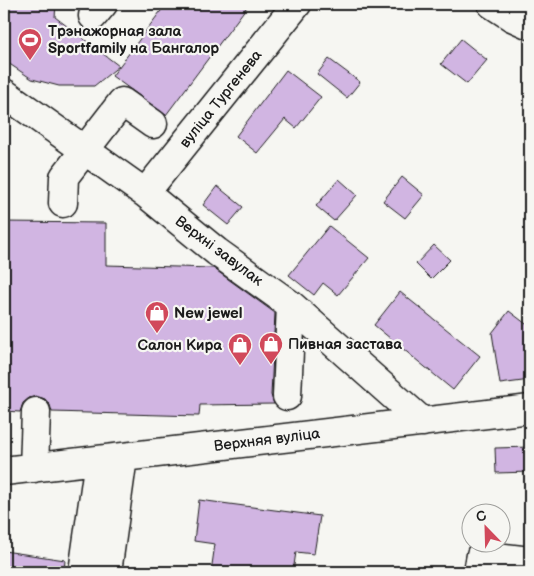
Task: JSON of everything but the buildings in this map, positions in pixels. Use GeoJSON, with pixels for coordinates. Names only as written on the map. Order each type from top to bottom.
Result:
{"type":"FeatureCollection","features":[{"type":"Feature","properties":{"kind":"street","name":"вуліца Тургенева"},"geometry":{"type":"LineString","coordinates":[[145,193],[297,4]]}},
{"type":"Feature","properties":{"kind":"street"},"geometry":{"type":"LineString","coordinates":[[492,4],[512,17],[530,25]]}},
{"type":"Feature","properties":{"kind":"street","name":"Верхні завулак"},"geometry":{"type":"LineString","coordinates":[[4,93],[145,193],[216,252],[291,305],[423,422]]}},
{"type":"Feature","properties":{"kind":"street"},"geometry":{"type":"LineString","coordinates":[[63,203],[64,177],[122,102],[153,124]]}},
{"type":"Feature","properties":{"kind":"street"},"geometry":{"type":"LineString","coordinates":[[287,396],[291,305]]}},
{"type":"Feature","properties":{"kind":"street","name":"Верхняя вуліца"},"geometry":{"type":"LineString","coordinates":[[4,472],[530,409]]}},
{"type":"Feature","properties":{"kind":"street"},"geometry":{"type":"LineString","coordinates":[[34,468],[36,412]]}},
{"type":"Feature","properties":{"kind":"street"},"geometry":{"type":"LineString","coordinates":[[83,572],[111,459]]}},
{"type":"Feature","properties":{"kind":"street"},"geometry":{"type":"LineString","coordinates":[[107,572],[111,459]]}},
{"type":"Feature","properties":{"kind":"street"},"geometry":{"type":"LineString","coordinates":[[478,572],[481,555],[530,561]]}},
{"type":"Feature","properties":{"kind":"place","name":"Трэнажорная зала Sportfamily на Бангалор"},"geometry":{"type":"Point","coordinates":[30,61]}},
{"type":"Feature","properties":{"kind":"place","name":"New jewel"},"geometry":{"type":"Point","coordinates":[157,334]}},
{"type":"Feature","properties":{"kind":"place","name":"Пивная застава"},"geometry":{"type":"Point","coordinates":[271,365]}},
{"type":"Feature","properties":{"kind":"place","name":"Салон Кира"},"geometry":{"type":"Point","coordinates":[240,366]}}]}
